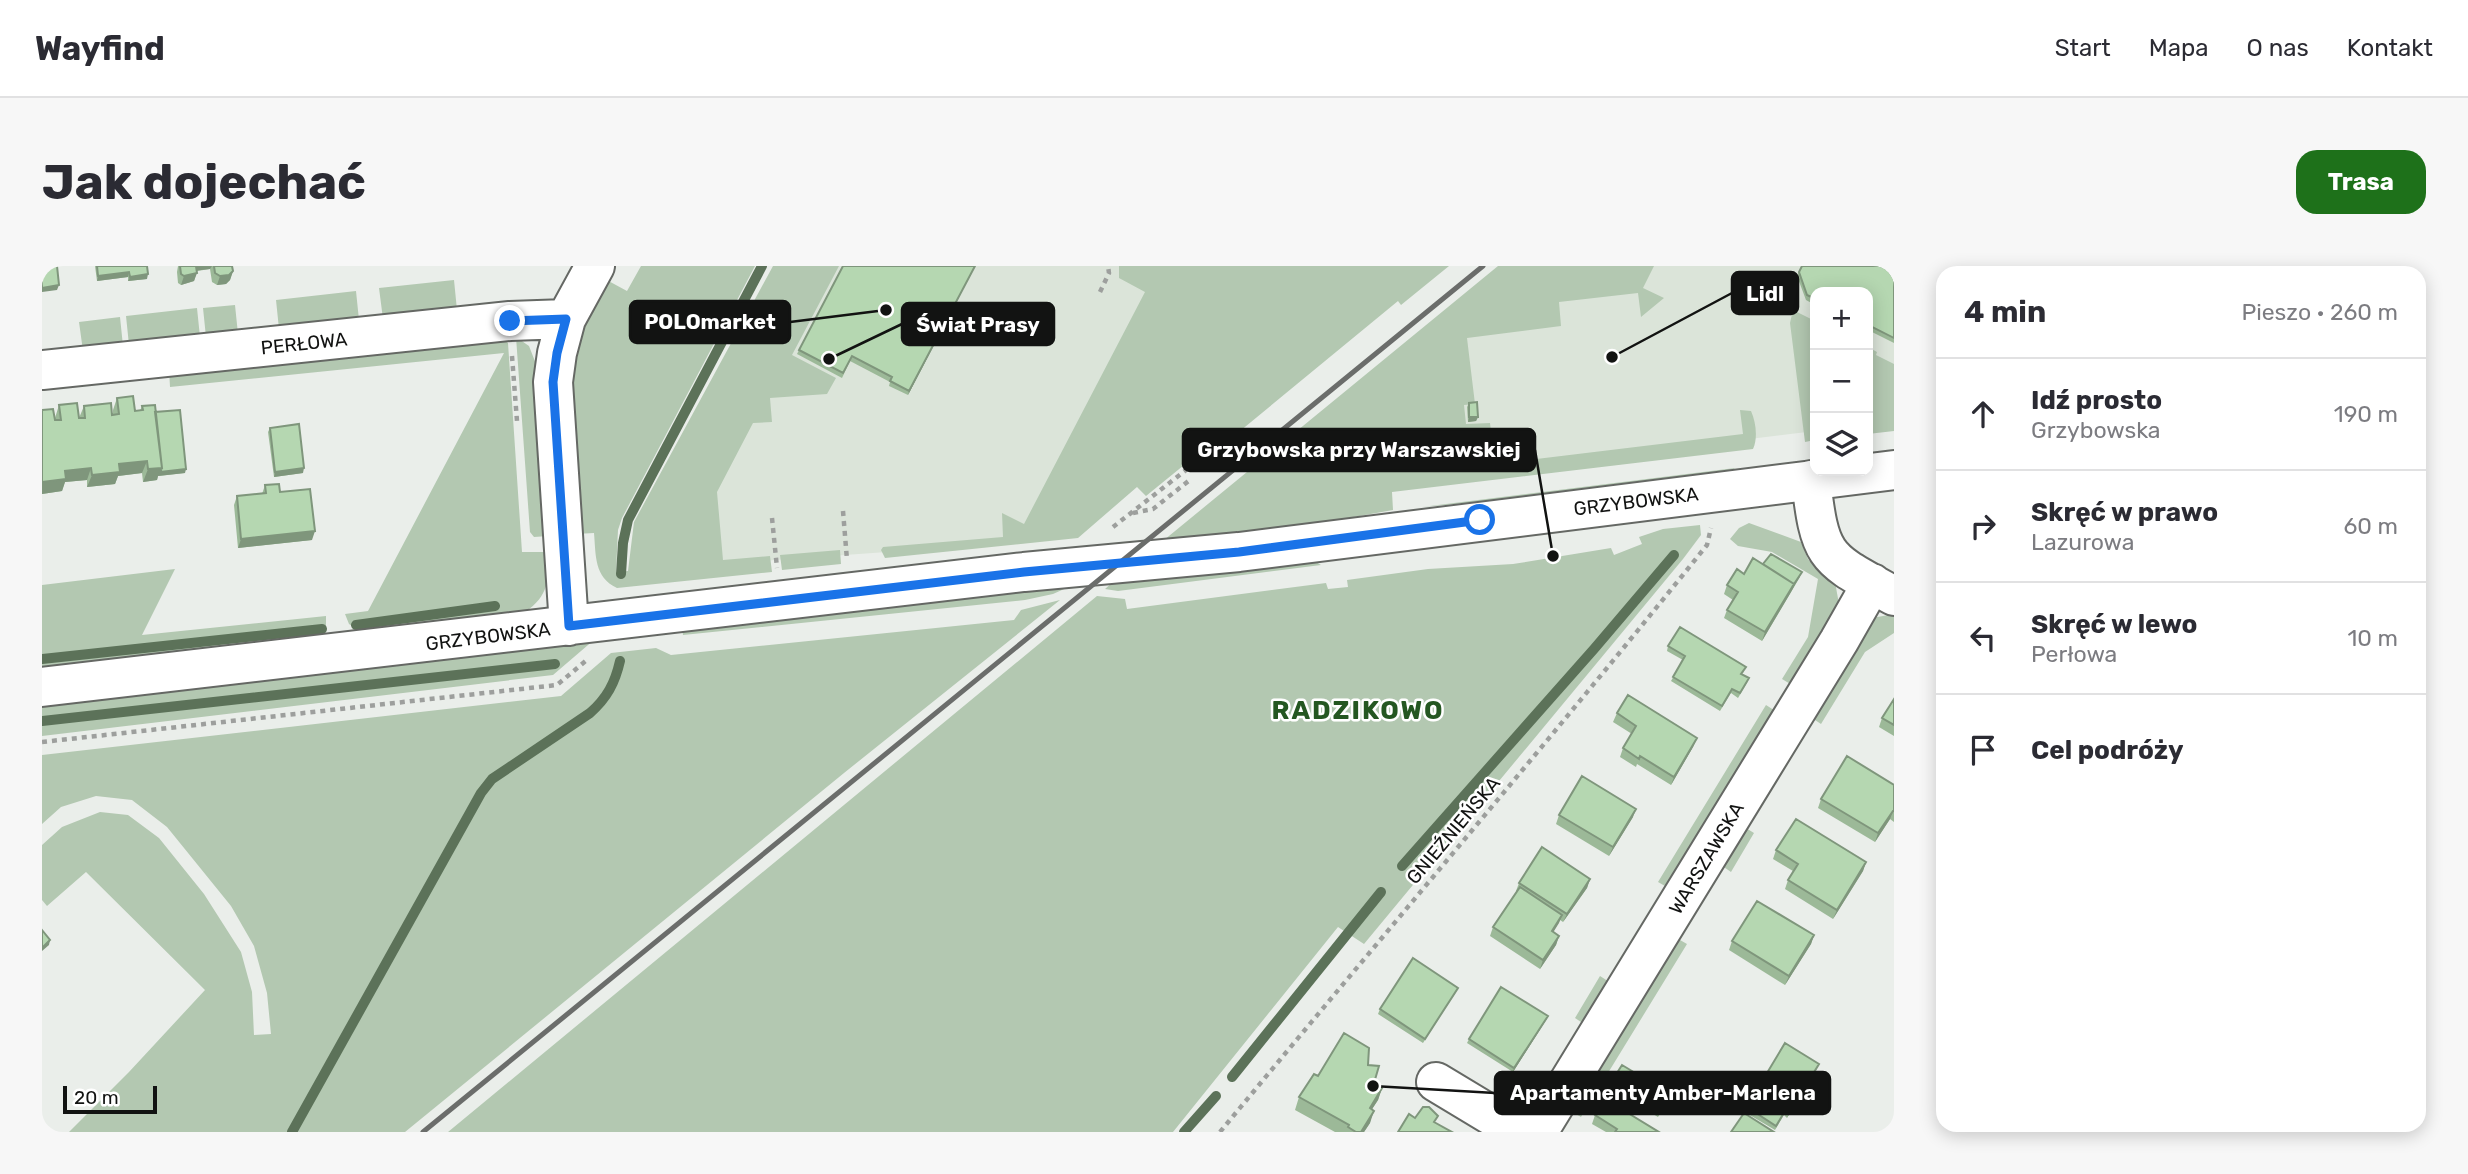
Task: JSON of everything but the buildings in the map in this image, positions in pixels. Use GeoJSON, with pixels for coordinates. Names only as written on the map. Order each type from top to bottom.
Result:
{"type":"FeatureCollection","features":[{"type":"Feature","properties":{"kind":"street"},"geometry":{"type":"LineString","coordinates":[[569,626],[553,382],[566,319],[595,266]]}},
{"type":"Feature","properties":{"kind":"street","name":"PERŁOWA"},"geometry":{"type":"LineString","coordinates":[[42,370],[510,321],[566,319]]}},
{"type":"Feature","properties":{"kind":"street","name":"GRZYBOWSKA"},"geometry":{"type":"LineString","coordinates":[[42,687],[1024,572],[1239,552],[1894,470]]}},
{"type":"Feature","properties":{"kind":"street"},"geometry":{"type":"LineString","coordinates":[[1811,480],[1817,529],[1823,546],[1831,558],[1883,590]]}},
{"type":"Feature","properties":{"kind":"street","name":"WARSZAWSKA"},"geometry":{"type":"LineString","coordinates":[[1538,1132],[1839,640],[1883,590]]}},
{"type":"Feature","properties":{"kind":"street"},"geometry":{"type":"LineString","coordinates":[[1436,1082],[1519,1132]]}},
{"type":"Feature","properties":{"kind":"path"},"geometry":{"type":"LineString","coordinates":[[1100,292],[1109,273],[1108,266]]}},
{"type":"Feature","properties":{"kind":"path"},"geometry":{"type":"LineString","coordinates":[[1130,514],[1153,509],[1191,479]]}},
{"type":"Feature","properties":{"kind":"path"},"geometry":{"type":"LineString","coordinates":[[772,518],[778,575]]}},
{"type":"Feature","properties":{"kind":"path","name":"GNIEŹNIEŃSKA"},"geometry":{"type":"LineString","coordinates":[[1220,1132],[1587,694],[1707,545]]}},
{"type":"Feature","properties":{"kind":"path"},"geometry":{"type":"LineString","coordinates":[[42,742],[557,685],[594,654]]}},
{"type":"Feature","properties":{"kind":"shaded area"},"geometry":{"type":"Polygon","coordinates":[[[822,266],[1175,266],[1024,542],[707,565],[705,489],[822,266]]]}},
{"type":"Feature","properties":{"kind":"shaded area"},"geometry":{"type":"Polygon","coordinates":[[[1575,266],[1894,266],[1894,421],[1873,423],[1873,287],[1810,287],[1810,432],[1377,485],[1469,307],[1575,266]]]}},
{"type":"Feature","properties":{"kind":"green space"},"geometry":{"type":"Polygon","coordinates":[[[641,266],[755,266],[622,518],[618,530],[616,572],[628,571],[634,522],[773,266],[839,266],[792,355],[836,378],[827,394],[770,398],[772,422],[753,423],[717,492],[723,560],[770,556],[772,572],[617,588],[600,572],[594,533],[576,534],[565,374],[603,278],[627,291],[641,266]]]}},
{"type":"Feature","properties":{"kind":"green space"},"geometry":{"type":"Polygon","coordinates":[[[1119,266],[1449,266],[1401,305],[1398,301],[1195,468],[1189,461],[1146,496],[1137,487],[1078,538],[885,558],[881,550],[883,547],[1003,537],[1002,513],[1024,524],[1145,292],[1119,278],[1119,266]]]}},
{"type":"Feature","properties":{"kind":"green space"},"geometry":{"type":"Polygon","coordinates":[[[1498,266],[1654,266],[1643,288],[1664,298],[1641,317],[1638,293],[1559,302],[1561,326],[1467,338],[1475,404],[1464,405],[1466,424],[1490,423],[1495,464],[1743,434],[1740,410],[1751,411],[1753,415],[1756,435],[1753,449],[1392,492],[1393,510],[1259,534],[1158,545],[1498,266]]]}},
{"type":"Feature","properties":{"kind":"green space"},"geometry":{"type":"Polygon","coordinates":[[[454,280],[457,310],[383,319],[379,288],[454,280]]]}},
{"type":"Feature","properties":{"kind":"green space"},"geometry":{"type":"Polygon","coordinates":[[[356,291],[359,320],[279,329],[276,300],[356,291]]]}},
{"type":"Feature","properties":{"kind":"green space"},"geometry":{"type":"Polygon","coordinates":[[[235,305],[238,334],[206,337],[203,308],[235,305]]]}},
{"type":"Feature","properties":{"kind":"green space"},"geometry":{"type":"Polygon","coordinates":[[[197,308],[200,337],[129,345],[126,316],[197,308]]]}},
{"type":"Feature","properties":{"kind":"green space"},"geometry":{"type":"Polygon","coordinates":[[[1793,310],[1810,318],[1810,441],[1805,442],[1790,323],[1793,310]]]}},
{"type":"Feature","properties":{"kind":"green space"},"geometry":{"type":"Polygon","coordinates":[[[120,317],[123,346],[83,351],[79,322],[120,317]]]}},
{"type":"Feature","properties":{"kind":"green space"},"geometry":{"type":"Polygon","coordinates":[[[499,335],[508,343],[522,552],[549,552],[546,586],[539,600],[525,612],[365,635],[349,624],[345,614],[368,611],[504,353],[170,387],[169,369],[499,335]]]}},
{"type":"Feature","properties":{"kind":"green space"},"geometry":{"type":"Polygon","coordinates":[[[516,337],[529,346],[536,364],[548,536],[534,537],[530,532],[516,337]]]}},
{"type":"Feature","properties":{"kind":"green space"},"geometry":{"type":"Polygon","coordinates":[[[1873,350],[1877,352],[1876,355],[1894,364],[1894,431],[1873,433],[1873,350]]]}},
{"type":"Feature","properties":{"kind":"green space"},"geometry":{"type":"Polygon","coordinates":[[[1735,468],[1730,471],[1526,498],[1422,507],[1735,468]]]}},
{"type":"Feature","properties":{"kind":"green space"},"geometry":{"type":"Polygon","coordinates":[[[1749,523],[1801,542],[1808,559],[1817,570],[1835,582],[1839,604],[1797,688],[1782,679],[1808,637],[1818,579],[1772,552],[1738,546],[1730,539],[1739,528],[1749,523]]]}},
{"type":"Feature","properties":{"kind":"green space"},"geometry":{"type":"Polygon","coordinates":[[[1700,525],[1701,535],[1683,559],[1364,944],[1338,927],[1173,1132],[448,1132],[1097,596],[1125,599],[1127,609],[1326,583],[1328,589],[1348,587],[1347,580],[1428,569],[1513,564],[1611,548],[1614,555],[1642,544],[1639,537],[1663,529],[1700,525]]]}},
{"type":"Feature","properties":{"kind":"green space"},"geometry":{"type":"Polygon","coordinates":[[[840,550],[841,564],[782,570],[780,555],[840,550]]]}},
{"type":"Feature","properties":{"kind":"green space"},"geometry":{"type":"Polygon","coordinates":[[[1311,559],[1321,565],[1118,591],[1105,589],[1115,580],[1311,559]]]}},
{"type":"Feature","properties":{"kind":"green space"},"geometry":{"type":"Polygon","coordinates":[[[175,569],[142,635],[326,616],[326,627],[320,637],[42,672],[42,585],[175,569]]]}},
{"type":"Feature","properties":{"kind":"green space"},"geometry":{"type":"Polygon","coordinates":[[[1073,585],[1053,594],[1025,600],[683,635],[682,629],[1073,585]]]}},
{"type":"Feature","properties":{"kind":"green space"},"geometry":{"type":"Polygon","coordinates":[[[1060,600],[405,1132],[69,1132],[205,990],[86,872],[47,906],[42,900],[42,845],[62,827],[100,812],[128,815],[159,838],[204,894],[241,952],[252,992],[254,1035],[271,1034],[267,993],[254,946],[231,906],[167,827],[132,800],[96,796],[61,807],[42,824],[42,755],[561,696],[611,653],[656,648],[671,655],[1014,620],[1021,610],[1060,600]]]}},
{"type":"Feature","properties":{"kind":"green space"},"geometry":{"type":"Polygon","coordinates":[[[1894,614],[1894,633],[1865,652],[1821,724],[1809,716],[1872,618],[1894,614]]]}},
{"type":"Feature","properties":{"kind":"green space"},"geometry":{"type":"Polygon","coordinates":[[[595,639],[553,675],[42,736],[42,702],[595,639]]]}},
{"type":"Feature","properties":{"kind":"green space"},"geometry":{"type":"Polygon","coordinates":[[[1766,705],[1780,714],[1672,890],[1658,882],[1766,705]]]}},
{"type":"Feature","properties":{"kind":"green space"},"geometry":{"type":"Polygon","coordinates":[[[1741,825],[1754,833],[1731,872],[1718,863],[1741,825]]]}},
{"type":"Feature","properties":{"kind":"green space"},"geometry":{"type":"Polygon","coordinates":[[[1673,936],[1687,944],[1581,1117],[1567,1109],[1673,936]]]}},
{"type":"Feature","properties":{"kind":"green space"},"geometry":{"type":"Polygon","coordinates":[[[1600,976],[1614,985],[1587,1026],[1575,1018],[1600,976]]]}},
{"type":"Feature","properties":{"kind":"waterway"},"geometry":{"type":"LineString","coordinates":[[621,574],[628,520],[762,266]]}},
{"type":"Feature","properties":{"kind":"waterway"},"geometry":{"type":"LineString","coordinates":[[1402,866],[1674,555]]}},
{"type":"Feature","properties":{"kind":"waterway"},"geometry":{"type":"LineString","coordinates":[[356,625],[495,606]]}},
{"type":"Feature","properties":{"kind":"waterway"},"geometry":{"type":"LineString","coordinates":[[42,659],[322,629]]}},
{"type":"Feature","properties":{"kind":"waterway"},"geometry":{"type":"LineString","coordinates":[[292,1132],[481,793],[492,779],[590,713],[610,690],[620,661]]}},
{"type":"Feature","properties":{"kind":"waterway"},"geometry":{"type":"LineString","coordinates":[[42,721],[555,664]]}},
{"type":"Feature","properties":{"kind":"waterway"},"geometry":{"type":"LineString","coordinates":[[1232,1077],[1381,892]]}},
{"type":"Feature","properties":{"kind":"waterway"},"geometry":{"type":"LineString","coordinates":[[1184,1132],[1216,1096]]}},
{"type":"Feature","properties":{"kind":"railway"},"geometry":{"type":"LineString","coordinates":[[423,1132],[1483,266]]}},
{"type":"Feature","properties":{"kind":"place","name":"POLOmarket"},"geometry":{"type":"Point","coordinates":[886,310]}},
{"type":"Feature","properties":{"kind":"place","name":"Lidl"},"geometry":{"type":"Point","coordinates":[1612,357]}},
{"type":"Feature","properties":{"kind":"place","name":"Świat Prasy"},"geometry":{"type":"Point","coordinates":[829,359]}},
{"type":"Feature","properties":{"kind":"place","name":"Grzybowska przy Warszawskiej"},"geometry":{"type":"Point","coordinates":[1553,556]}},
{"type":"Feature","properties":{"kind":"place","name":"Apartamenty Amber-Marlena"},"geometry":{"type":"Point","coordinates":[1373,1086]}},
{"type":"Feature","properties":{"kind":"district","name":"RADZIKOWO"},"geometry":{"type":"Point","coordinates":[1358,710]}},
{"type":"Feature","properties":{"kind":"route"},"geometry":{"type":"LineString","coordinates":[[510,321],[566,319],[553,382],[569,626],[1024,572],[1239,552],[1480,520]]}}]}
